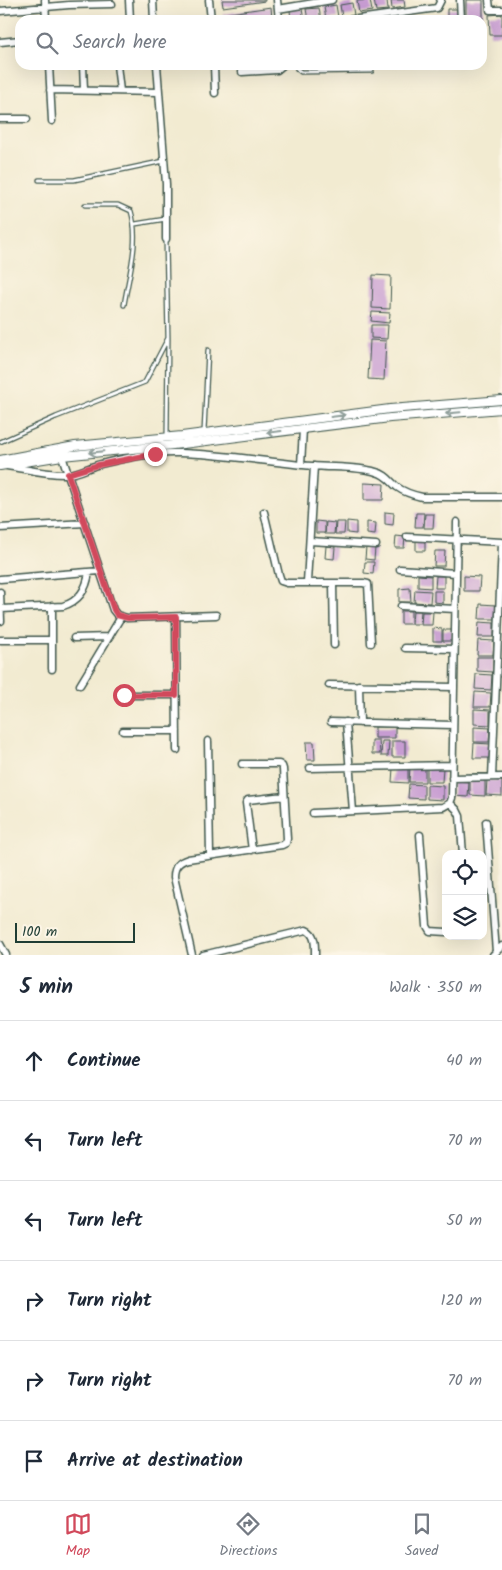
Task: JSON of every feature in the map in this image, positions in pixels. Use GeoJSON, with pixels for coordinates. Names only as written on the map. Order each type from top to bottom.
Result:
{"type":"FeatureCollection","features":[{"type":"Feature","properties":{"kind":"street"},"geometry":{"type":"LineString","coordinates":[[129,0],[130,15]]}},
{"type":"Feature","properties":{"kind":"street"},"geometry":{"type":"LineString","coordinates":[[153,0],[154,15]]}},
{"type":"Feature","properties":{"kind":"street"},"geometry":{"type":"LineString","coordinates":[[209,0],[210,15]]}},
{"type":"Feature","properties":{"kind":"street"},"geometry":{"type":"LineString","coordinates":[[276,0],[279,15]]}},
{"type":"Feature","properties":{"kind":"street"},"geometry":{"type":"LineString","coordinates":[[278,9],[332,0]]}},
{"type":"Feature","properties":{"kind":"street"},"geometry":{"type":"LineString","coordinates":[[387,15],[437,8],[441,0]]}},
{"type":"Feature","properties":{"kind":"street"},"geometry":{"type":"LineString","coordinates":[[460,0],[461,15]]}},
{"type":"Feature","properties":{"kind":"street"},"geometry":{"type":"LineString","coordinates":[[489,0],[490,10],[502,10]]}},
{"type":"Feature","properties":{"kind":"street"},"geometry":{"type":"LineString","coordinates":[[0,11],[45,4],[112,4]]}},
{"type":"Feature","properties":{"kind":"street"},"geometry":{"type":"LineString","coordinates":[[0,42],[15,40]]}},
{"type":"Feature","properties":{"kind":"street"},"geometry":{"type":"LineString","coordinates":[[49,70],[52,121]]}},
{"type":"Feature","properties":{"kind":"street"},"geometry":{"type":"LineString","coordinates":[[83,70],[84,90]]}},
{"type":"Feature","properties":{"kind":"street"},"geometry":{"type":"LineString","coordinates":[[118,70],[120,90]]}},
{"type":"Feature","properties":{"kind":"street"},"geometry":{"type":"LineString","coordinates":[[158,70],[166,184],[166,239]]}},
{"type":"Feature","properties":{"kind":"street"},"geometry":{"type":"LineString","coordinates":[[214,70],[215,93]]}},
{"type":"Feature","properties":{"kind":"street"},"geometry":{"type":"LineString","coordinates":[[242,72],[277,70]]}},
{"type":"Feature","properties":{"kind":"street"},"geometry":{"type":"LineString","coordinates":[[50,90],[160,92]]}},
{"type":"Feature","properties":{"kind":"street"},"geometry":{"type":"LineString","coordinates":[[0,118],[27,119]]}},
{"type":"Feature","properties":{"kind":"street"},"geometry":{"type":"LineString","coordinates":[[2,464],[74,446],[204,433],[390,409],[502,400]]}},
{"type":"Feature","properties":{"kind":"street"},"geometry":{"type":"LineString","coordinates":[[2,464],[390,418],[502,409]]}},
{"type":"Feature","properties":{"kind":"street"},"geometry":{"type":"LineString","coordinates":[[301,465],[303,429]]}},
{"type":"Feature","properties":{"kind":"street"},"geometry":{"type":"LineString","coordinates":[[2,464],[38,471],[68,474],[98,465],[155,454],[179,453],[368,470],[378,472],[388,478],[398,488],[422,497],[502,497]]}},
{"type":"Feature","properties":{"kind":"street"},"geometry":{"type":"LineString","coordinates":[[62,456],[100,571],[117,615],[121,618],[216,615]]}},
{"type":"Feature","properties":{"kind":"street"},"geometry":{"type":"LineString","coordinates":[[307,582],[314,466]]}},
{"type":"Feature","properties":{"kind":"street"},"geometry":{"type":"LineString","coordinates":[[264,512],[281,581],[287,583],[368,584],[371,643]]}},
{"type":"Feature","properties":{"kind":"street"},"geometry":{"type":"LineString","coordinates":[[313,813],[443,807],[450,803],[452,798],[457,522]]}},
{"type":"Feature","properties":{"kind":"street"},"geometry":{"type":"LineString","coordinates":[[0,528],[84,523]]}},
{"type":"Feature","properties":{"kind":"street"},"geometry":{"type":"LineString","coordinates":[[407,537],[502,543],[492,777]]}},
{"type":"Feature","properties":{"kind":"street"},"geometry":{"type":"LineString","coordinates":[[310,541],[376,545]]}},
{"type":"Feature","properties":{"kind":"street"},"geometry":{"type":"LineString","coordinates":[[400,569],[456,573]]}},
{"type":"Feature","properties":{"kind":"street"},"geometry":{"type":"LineString","coordinates":[[0,579],[100,571]]}},
{"type":"Feature","properties":{"kind":"street"},"geometry":{"type":"LineString","coordinates":[[1,609],[70,604],[81,595],[88,583],[89,572]]}},
{"type":"Feature","properties":{"kind":"street"},"geometry":{"type":"LineString","coordinates":[[333,583],[334,646]]}},
{"type":"Feature","properties":{"kind":"street"},"geometry":{"type":"LineString","coordinates":[[0,592],[1,622]]}},
{"type":"Feature","properties":{"kind":"street"},"geometry":{"type":"LineString","coordinates":[[52,606],[52,670]]}},
{"type":"Feature","properties":{"kind":"street"},"geometry":{"type":"LineString","coordinates":[[401,606],[455,609]]}},
{"type":"Feature","properties":{"kind":"street"},"geometry":{"type":"LineString","coordinates":[[176,617],[177,750]]}},
{"type":"Feature","properties":{"kind":"street"},"geometry":{"type":"LineString","coordinates":[[80,685],[121,618]]}},
{"type":"Feature","properties":{"kind":"street"},"geometry":{"type":"LineString","coordinates":[[74,638],[109,637]]}},
{"type":"Feature","properties":{"kind":"street"},"geometry":{"type":"LineString","coordinates":[[0,640],[52,640]]}},
{"type":"Feature","properties":{"kind":"street"},"geometry":{"type":"LineString","coordinates":[[405,648],[454,650]]}},
{"type":"Feature","properties":{"kind":"street"},"geometry":{"type":"LineString","coordinates":[[329,685],[454,687]]}},
{"type":"Feature","properties":{"kind":"street"},"geometry":{"type":"LineString","coordinates":[[359,685],[360,723]]}},
{"type":"Feature","properties":{"kind":"street"},"geometry":{"type":"LineString","coordinates":[[124,695],[176,695]]}},
{"type":"Feature","properties":{"kind":"street"},"geometry":{"type":"LineString","coordinates":[[331,722],[453,726]]}},
{"type":"Feature","properties":{"kind":"street"},"geometry":{"type":"LineString","coordinates":[[346,722],[353,811]]}},
{"type":"Feature","properties":{"kind":"street"},"geometry":{"type":"LineString","coordinates":[[123,731],[177,731]]}},
{"type":"Feature","properties":{"kind":"street"},"geometry":{"type":"LineString","coordinates":[[208,741],[210,855]]}},
{"type":"Feature","properties":{"kind":"street"},"geometry":{"type":"LineString","coordinates":[[192,955],[174,878],[176,866],[181,861],[286,843],[282,766],[279,764],[242,764]]}},
{"type":"Feature","properties":{"kind":"street"},"geometry":{"type":"LineString","coordinates":[[310,768],[452,765]]}},
{"type":"Feature","properties":{"kind":"street"},"geometry":{"type":"LineString","coordinates":[[452,778],[502,777]]}},
{"type":"Feature","properties":{"kind":"street"},"geometry":{"type":"LineString","coordinates":[[252,850],[246,803],[248,800],[284,796]]}},
{"type":"Feature","properties":{"kind":"street"},"geometry":{"type":"LineString","coordinates":[[450,803],[460,816],[463,850]]}},
{"type":"Feature","properties":{"kind":"street"},"geometry":{"type":"LineString","coordinates":[[486,822],[494,953]]}},
{"type":"Feature","properties":{"kind":"street"},"geometry":{"type":"LineString","coordinates":[[420,835],[427,926],[430,931],[442,932]]}},
{"type":"Feature","properties":{"kind":"street"},"geometry":{"type":"LineString","coordinates":[[203,955],[306,930],[314,937],[316,955]]}},
{"type":"Feature","properties":{"kind":"street"},"geometry":{"type":"LineString","coordinates":[[0,944],[6,955]]}},
{"type":"Feature","properties":{"kind":"street"},"geometry":{"type":"LineString","coordinates":[[494,953],[502,946]]}},
{"type":"Feature","properties":{"kind":"lane"},"geometry":{"type":"LineString","coordinates":[[298,70],[300,72],[372,70]]}},
{"type":"Feature","properties":{"kind":"lane"},"geometry":{"type":"LineString","coordinates":[[39,180],[74,180],[164,160]]}},
{"type":"Feature","properties":{"kind":"lane"},"geometry":{"type":"LineString","coordinates":[[85,205],[118,205],[131,211],[136,236],[124,305]]}},
{"type":"Feature","properties":{"kind":"lane"},"geometry":{"type":"LineString","coordinates":[[135,224],[166,220]]}},
{"type":"Feature","properties":{"kind":"lane"},"geometry":{"type":"LineString","coordinates":[[166,239],[167,437]]}},
{"type":"Feature","properties":{"kind":"lane"},"geometry":{"type":"LineString","coordinates":[[0,442],[56,417],[145,382],[168,338]]}},
{"type":"Feature","properties":{"kind":"lane"},"geometry":{"type":"LineString","coordinates":[[204,433],[208,350]]}},
{"type":"Feature","properties":{"kind":"building"},"geometry":{"type":"Polygon","coordinates":[[[222,0],[265,0],[265,1],[223,7],[222,0]]]}},
{"type":"Feature","properties":{"kind":"building"},"geometry":{"type":"Polygon","coordinates":[[[370,0],[372,11],[359,13],[357,1],[370,0]]]}},
{"type":"Feature","properties":{"kind":"building"},"geometry":{"type":"Polygon","coordinates":[[[374,0],[387,0],[388,10],[376,11],[374,0]]]}},
{"type":"Feature","properties":{"kind":"building"},"geometry":{"type":"Polygon","coordinates":[[[391,0],[404,0],[405,7],[392,9],[391,0]]]}},
{"type":"Feature","properties":{"kind":"building"},"geometry":{"type":"Polygon","coordinates":[[[466,0],[483,0],[483,15],[466,15],[466,0]]]}},
{"type":"Feature","properties":{"kind":"building"},"geometry":{"type":"Polygon","coordinates":[[[352,3],[354,15],[342,15],[340,5],[352,3]]]}},
{"type":"Feature","properties":{"kind":"building"},"geometry":{"type":"Polygon","coordinates":[[[336,5],[338,15],[325,15],[324,7],[336,5]]]}},
{"type":"Feature","properties":{"kind":"building"},"geometry":{"type":"Polygon","coordinates":[[[271,7],[272,15],[223,15],[271,7]]]}},
{"type":"Feature","properties":{"kind":"building"},"geometry":{"type":"Polygon","coordinates":[[[319,8],[320,15],[307,15],[306,9],[319,8]]]}},
{"type":"Feature","properties":{"kind":"building"},"geometry":{"type":"Polygon","coordinates":[[[302,9],[303,15],[290,15],[290,10],[302,9]]]}},
{"type":"Feature","properties":{"kind":"building"},"geometry":{"type":"Polygon","coordinates":[[[447,9],[459,9],[459,15],[447,15],[447,9]]]}},
{"type":"Feature","properties":{"kind":"building"},"geometry":{"type":"Polygon","coordinates":[[[502,14],[502,35],[490,35],[489,15],[502,14]]]}},
{"type":"Feature","properties":{"kind":"building"},"geometry":{"type":"Polygon","coordinates":[[[373,275],[391,276],[390,309],[372,308],[373,275]]]}},
{"type":"Feature","properties":{"kind":"building"},"geometry":{"type":"Polygon","coordinates":[[[372,312],[390,313],[389,323],[371,321],[372,312]]]}},
{"type":"Feature","properties":{"kind":"building"},"geometry":{"type":"Polygon","coordinates":[[[371,325],[388,325],[387,339],[371,338],[371,325]]]}},
{"type":"Feature","properties":{"kind":"building"},"geometry":{"type":"Polygon","coordinates":[[[370,340],[386,341],[384,380],[368,379],[370,340]]]}},
{"type":"Feature","properties":{"kind":"building"},"geometry":{"type":"Polygon","coordinates":[[[364,483],[384,484],[383,500],[364,500],[364,483]]]}},
{"type":"Feature","properties":{"kind":"building"},"geometry":{"type":"Polygon","coordinates":[[[385,512],[394,513],[393,525],[385,524],[385,512]]]}},
{"type":"Feature","properties":{"kind":"building"},"geometry":{"type":"Polygon","coordinates":[[[416,513],[424,513],[423,527],[415,527],[416,513]]]}},
{"type":"Feature","properties":{"kind":"building"},"geometry":{"type":"Polygon","coordinates":[[[425,514],[434,514],[433,528],[424,528],[425,514]]]}},
{"type":"Feature","properties":{"kind":"building"},"geometry":{"type":"Polygon","coordinates":[[[316,521],[325,522],[325,533],[316,533],[316,521]]]}},
{"type":"Feature","properties":{"kind":"building"},"geometry":{"type":"Polygon","coordinates":[[[347,521],[356,522],[356,534],[347,533],[347,521]]]}},
{"type":"Feature","properties":{"kind":"building"},"geometry":{"type":"Polygon","coordinates":[[[326,522],[335,523],[334,534],[325,534],[326,522]]]}},
{"type":"Feature","properties":{"kind":"building"},"geometry":{"type":"Polygon","coordinates":[[[336,522],[345,522],[344,534],[335,534],[336,522]]]}},
{"type":"Feature","properties":{"kind":"building"},"geometry":{"type":"Polygon","coordinates":[[[367,522],[376,523],[375,535],[367,534],[367,522]]]}},
{"type":"Feature","properties":{"kind":"building"},"geometry":{"type":"Polygon","coordinates":[[[396,536],[405,537],[404,548],[395,548],[396,536]]]}},
{"type":"Feature","properties":{"kind":"building"},"geometry":{"type":"Polygon","coordinates":[[[416,539],[425,540],[425,551],[416,551],[416,539]]]}},
{"type":"Feature","properties":{"kind":"building"},"geometry":{"type":"Polygon","coordinates":[[[326,546],[335,547],[334,559],[325,558],[326,546]]]}},
{"type":"Feature","properties":{"kind":"building"},"geometry":{"type":"Polygon","coordinates":[[[366,547],[375,548],[374,560],[365,559],[366,547]]]}},
{"type":"Feature","properties":{"kind":"building"},"geometry":{"type":"Polygon","coordinates":[[[435,551],[445,551],[444,566],[434,566],[435,551]]]}},
{"type":"Feature","properties":{"kind":"building"},"geometry":{"type":"Polygon","coordinates":[[[365,562],[374,562],[373,574],[364,573],[365,562]]]}},
{"type":"Feature","properties":{"kind":"building"},"geometry":{"type":"Polygon","coordinates":[[[418,575],[431,576],[431,588],[418,587],[418,575]]]}},
{"type":"Feature","properties":{"kind":"building"},"geometry":{"type":"Polygon","coordinates":[[[436,576],[444,576],[444,588],[435,588],[436,576]]]}},
{"type":"Feature","properties":{"kind":"building"},"geometry":{"type":"Polygon","coordinates":[[[464,576],[480,577],[479,591],[464,591],[464,576]]]}},
{"type":"Feature","properties":{"kind":"building"},"geometry":{"type":"Polygon","coordinates":[[[410,588],[411,602],[399,602],[399,589],[410,588]]]}},
{"type":"Feature","properties":{"kind":"building"},"geometry":{"type":"Polygon","coordinates":[[[415,590],[431,591],[430,603],[414,602],[415,590]]]}},
{"type":"Feature","properties":{"kind":"building"},"geometry":{"type":"Polygon","coordinates":[[[434,591],[443,591],[443,603],[434,602],[434,591]]]}},
{"type":"Feature","properties":{"kind":"building"},"geometry":{"type":"Polygon","coordinates":[[[480,604],[496,605],[495,619],[479,619],[480,604]]]}},
{"type":"Feature","properties":{"kind":"building"},"geometry":{"type":"Polygon","coordinates":[[[401,611],[411,611],[411,624],[401,624],[401,611]]]}},
{"type":"Feature","properties":{"kind":"building"},"geometry":{"type":"Polygon","coordinates":[[[413,611],[421,611],[420,624],[412,624],[413,611]]]}},
{"type":"Feature","properties":{"kind":"building"},"geometry":{"type":"Polygon","coordinates":[[[422,612],[433,612],[432,625],[421,625],[422,612]]]}},
{"type":"Feature","properties":{"kind":"building"},"geometry":{"type":"Polygon","coordinates":[[[479,622],[494,623],[494,637],[478,637],[479,622]]]}},
{"type":"Feature","properties":{"kind":"building"},"geometry":{"type":"Polygon","coordinates":[[[433,628],[442,629],[442,641],[433,641],[433,628]]]}},
{"type":"Feature","properties":{"kind":"building"},"geometry":{"type":"Polygon","coordinates":[[[443,630],[452,630],[452,641],[443,641],[443,630]]]}},
{"type":"Feature","properties":{"kind":"building"},"geometry":{"type":"Polygon","coordinates":[[[478,640],[494,641],[493,655],[477,655],[478,640]]]}},
{"type":"Feature","properties":{"kind":"building"},"geometry":{"type":"Polygon","coordinates":[[[477,657],[493,657],[493,672],[477,671],[477,657]]]}},
{"type":"Feature","properties":{"kind":"building"},"geometry":{"type":"Polygon","coordinates":[[[476,674],[492,675],[491,690],[475,689],[476,674]]]}},
{"type":"Feature","properties":{"kind":"building"},"geometry":{"type":"Polygon","coordinates":[[[475,692],[491,693],[490,707],[474,707],[475,692]]]}},
{"type":"Feature","properties":{"kind":"building"},"geometry":{"type":"Polygon","coordinates":[[[474,709],[490,710],[490,725],[474,724],[474,709]]]}},
{"type":"Feature","properties":{"kind":"building"},"geometry":{"type":"Polygon","coordinates":[[[375,727],[395,727],[395,738],[375,738],[375,727]]]}},
{"type":"Feature","properties":{"kind":"building"},"geometry":{"type":"Polygon","coordinates":[[[474,727],[490,728],[489,742],[474,742],[474,727]]]}},
{"type":"Feature","properties":{"kind":"building"},"geometry":{"type":"Polygon","coordinates":[[[372,740],[379,740],[380,754],[372,754],[372,740]]]}},
{"type":"Feature","properties":{"kind":"building"},"geometry":{"type":"Polygon","coordinates":[[[382,741],[389,741],[388,756],[381,756],[382,741]]]}},
{"type":"Feature","properties":{"kind":"building"},"geometry":{"type":"Polygon","coordinates":[[[392,741],[405,741],[405,757],[392,757],[392,741]]]}},
{"type":"Feature","properties":{"kind":"building"},"geometry":{"type":"Polygon","coordinates":[[[306,742],[314,742],[315,760],[307,760],[306,742]]]}},
{"type":"Feature","properties":{"kind":"building"},"geometry":{"type":"Polygon","coordinates":[[[474,743],[490,744],[489,758],[473,758],[474,743]]]}},
{"type":"Feature","properties":{"kind":"building"},"geometry":{"type":"Polygon","coordinates":[[[410,767],[425,768],[425,782],[409,782],[410,767]]]}},
{"type":"Feature","properties":{"kind":"building"},"geometry":{"type":"Polygon","coordinates":[[[427,767],[443,768],[442,782],[427,782],[427,767]]]}},
{"type":"Feature","properties":{"kind":"building"},"geometry":{"type":"Polygon","coordinates":[[[393,768],[408,768],[408,783],[392,782],[393,768]]]}},
{"type":"Feature","properties":{"kind":"building"},"geometry":{"type":"Polygon","coordinates":[[[470,780],[485,781],[485,796],[470,795],[470,780]]]}},
{"type":"Feature","properties":{"kind":"building"},"geometry":{"type":"Polygon","coordinates":[[[487,780],[502,781],[502,796],[486,795],[487,780]]]}},
{"type":"Feature","properties":{"kind":"building"},"geometry":{"type":"Polygon","coordinates":[[[453,781],[469,782],[468,797],[453,796],[453,781]]]}},
{"type":"Feature","properties":{"kind":"building"},"geometry":{"type":"Polygon","coordinates":[[[409,784],[424,785],[424,799],[408,798],[409,784]]]}},
{"type":"Feature","properties":{"kind":"building"},"geometry":{"type":"Polygon","coordinates":[[[427,785],[443,786],[443,800],[427,799],[427,785]]]}},
{"type":"Feature","properties":{"kind":"route"},"geometry":{"type":"LineString","coordinates":[[124,695],[176,695],[176,617],[121,618],[117,615],[68,474],[98,465],[155,454]]}}]}
